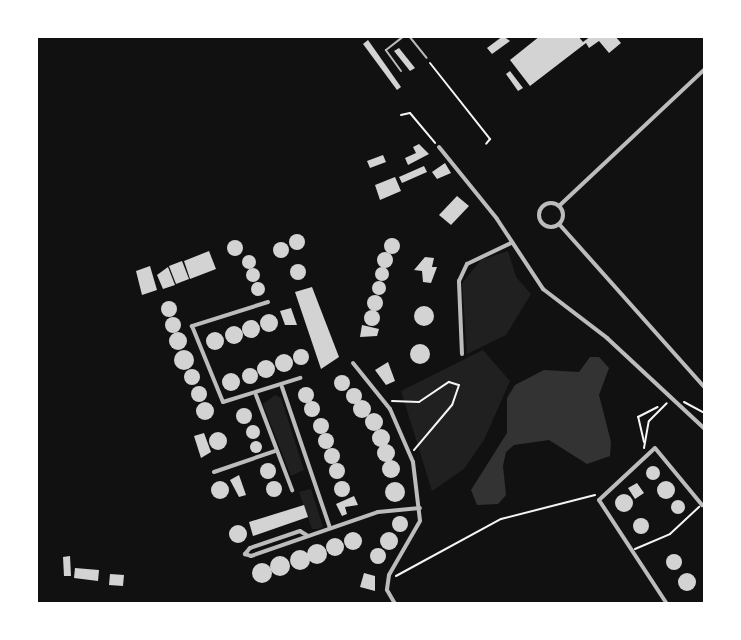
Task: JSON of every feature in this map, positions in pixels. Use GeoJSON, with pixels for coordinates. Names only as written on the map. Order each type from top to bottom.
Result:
{"type":"FeatureCollection","features":[{"type":"Feature","properties":{"kind":"street"},"geometry":{"type":"LineString","coordinates":[[705,69],[559,206],[559,224],[705,388]]}},
{"type":"Feature","properties":{"kind":"street"},"geometry":{"type":"LineString","coordinates":[[439,147],[543,289],[680,404],[705,429]]}},
{"type":"Feature","properties":{"kind":"street"},"geometry":{"type":"LineString","coordinates":[[559,206],[547,203],[539,212],[547,226],[559,224]]}},
{"type":"Feature","properties":{"kind":"street"},"geometry":{"type":"LineString","coordinates":[[462,354],[459,281],[467,264],[511,243]]}},
{"type":"Feature","properties":{"kind":"street"},"geometry":{"type":"LineString","coordinates":[[268,302],[192,326],[223,402],[282,387],[300,378]]}},
{"type":"Feature","properties":{"kind":"street"},"geometry":{"type":"LineString","coordinates":[[353,363],[383,400],[409,452],[420,508],[412,541],[387,580],[395,604]]}},
{"type":"Feature","properties":{"kind":"street"},"geometry":{"type":"LineString","coordinates":[[282,387],[330,528]]}},
{"type":"Feature","properties":{"kind":"street"},"geometry":{"type":"LineString","coordinates":[[256,395],[292,490]]}},
{"type":"Feature","properties":{"kind":"street"},"geometry":{"type":"LineString","coordinates":[[667,604],[599,503],[655,448],[702,505]]}},
{"type":"Feature","properties":{"kind":"street"},"geometry":{"type":"LineString","coordinates":[[214,472],[275,451]]}},
{"type":"Feature","properties":{"kind":"street"},"geometry":{"type":"LineString","coordinates":[[308,536],[300,531],[250,548],[245,554],[251,556],[389,509],[420,508]]}},
{"type":"Feature","properties":{"kind":"lane"},"geometry":{"type":"LineString","coordinates":[[401,71],[386,50],[407,36],[427,58]]}},
{"type":"Feature","properties":{"kind":"path"},"geometry":{"type":"LineString","coordinates":[[427,58],[490,139],[486,144]]}},
{"type":"Feature","properties":{"kind":"path"},"geometry":{"type":"LineString","coordinates":[[401,115],[410,113],[439,147]]}},
{"type":"Feature","properties":{"kind":"path"},"geometry":{"type":"LineString","coordinates":[[383,400],[419,402],[449,382],[459,385],[439,422],[409,452]]}},
{"type":"Feature","properties":{"kind":"path"},"geometry":{"type":"LineString","coordinates":[[680,404],[691,401],[705,413]]}},
{"type":"Feature","properties":{"kind":"path"},"geometry":{"type":"LineString","coordinates":[[645,454],[638,417],[668,402]]}},
{"type":"Feature","properties":{"kind":"path"},"geometry":{"type":"LineString","coordinates":[[644,443],[649,421],[660,407]]}},
{"type":"Feature","properties":{"kind":"path"},"geometry":{"type":"LineString","coordinates":[[387,580],[501,519],[597,495]]}},
{"type":"Feature","properties":{"kind":"path"},"geometry":{"type":"LineString","coordinates":[[631,551],[670,534],[702,505]]}},
{"type":"Feature","properties":{"kind":"shaded area"},"geometry":{"type":"Polygon","coordinates":[[[508,251],[516,277],[531,294],[506,335],[467,354],[462,283],[481,260],[508,251]]]}},
{"type":"Feature","properties":{"kind":"shaded area"},"geometry":{"type":"Polygon","coordinates":[[[483,350],[510,381],[484,440],[464,469],[432,491],[401,391],[483,350]]]}},
{"type":"Feature","properties":{"kind":"shaded area"},"geometry":{"type":"Polygon","coordinates":[[[590,357],[599,357],[609,368],[599,395],[611,442],[610,456],[587,464],[549,440],[514,445],[506,452],[503,466],[506,495],[498,504],[477,505],[471,490],[507,433],[507,398],[515,385],[544,370],[579,372],[590,357]]]}},
{"type":"Feature","properties":{"kind":"shaded area"},"geometry":{"type":"Polygon","coordinates":[[[275,395],[281,398],[304,470],[291,476],[263,404],[275,395]]]}},
{"type":"Feature","properties":{"kind":"shaded area"},"geometry":{"type":"Polygon","coordinates":[[[311,489],[323,527],[318,529],[312,529],[299,492],[311,489]]]}},
{"type":"Feature","properties":{"kind":"building"},"geometry":{"type":"Polygon","coordinates":[[[503,36],[510,41],[492,54],[487,48],[503,36]]]}},
{"type":"Feature","properties":{"kind":"building"},"geometry":{"type":"Polygon","coordinates":[[[540,36],[578,36],[583,42],[591,36],[615,36],[621,43],[609,53],[599,41],[589,48],[586,43],[530,86],[510,60],[540,36]]]}},
{"type":"Feature","properties":{"kind":"building"},"geometry":{"type":"Polygon","coordinates":[[[368,40],[401,87],[397,90],[363,44],[368,40]]]}},
{"type":"Feature","properties":{"kind":"building"},"geometry":{"type":"Polygon","coordinates":[[[399,48],[415,68],[410,71],[394,51],[399,48]]]}},
{"type":"Feature","properties":{"kind":"building"},"geometry":{"type":"Polygon","coordinates":[[[510,71],[523,88],[518,91],[506,74],[510,71]]]}},
{"type":"Feature","properties":{"kind":"building"},"geometry":{"type":"Polygon","coordinates":[[[419,144],[429,154],[408,165],[405,158],[416,153],[413,147],[419,144]]]}},
{"type":"Feature","properties":{"kind":"building"},"geometry":{"type":"Polygon","coordinates":[[[383,155],[386,162],[370,168],[367,161],[383,155]]]}},
{"type":"Feature","properties":{"kind":"building"},"geometry":{"type":"Polygon","coordinates":[[[445,163],[451,173],[437,179],[432,172],[445,163]]]}},
{"type":"Feature","properties":{"kind":"building"},"geometry":{"type":"Polygon","coordinates":[[[424,166],[427,172],[402,183],[399,177],[424,166]]]}},
{"type":"Feature","properties":{"kind":"building"},"geometry":{"type":"Polygon","coordinates":[[[395,177],[401,191],[380,200],[375,185],[395,177]]]}},
{"type":"Feature","properties":{"kind":"building"},"geometry":{"type":"Polygon","coordinates":[[[457,196],[469,206],[451,225],[439,215],[457,196]]]}},
{"type":"Feature","properties":{"kind":"building"},"geometry":{"type":"Polygon","coordinates":[[[297,234],[305,242],[297,250],[289,242],[297,234]]]}},
{"type":"Feature","properties":{"kind":"building"},"geometry":{"type":"Polygon","coordinates":[[[392,238],[400,246],[392,254],[384,246],[392,238]]]}},
{"type":"Feature","properties":{"kind":"building"},"geometry":{"type":"Polygon","coordinates":[[[235,240],[243,248],[235,256],[227,248],[235,240]]]}},
{"type":"Feature","properties":{"kind":"building"},"geometry":{"type":"Polygon","coordinates":[[[281,242],[287,244],[287,256],[281,258],[275,256],[273,250],[275,244],[281,242]]]}},
{"type":"Feature","properties":{"kind":"building"},"geometry":{"type":"Polygon","coordinates":[[[209,251],[216,269],[190,279],[184,261],[209,251]]]}},
{"type":"Feature","properties":{"kind":"building"},"geometry":{"type":"Polygon","coordinates":[[[385,252],[393,260],[385,268],[377,260],[385,252]]]}},
{"type":"Feature","properties":{"kind":"building"},"geometry":{"type":"Polygon","coordinates":[[[249,255],[256,262],[249,269],[242,262],[249,255]]]}},
{"type":"Feature","properties":{"kind":"building"},"geometry":{"type":"Polygon","coordinates":[[[425,257],[434,258],[432,267],[437,267],[431,283],[423,282],[422,271],[414,270],[425,257]]]}},
{"type":"Feature","properties":{"kind":"building"},"geometry":{"type":"Polygon","coordinates":[[[182,261],[189,279],[176,284],[169,266],[182,261]]]}},
{"type":"Feature","properties":{"kind":"building"},"geometry":{"type":"Polygon","coordinates":[[[298,264],[306,272],[298,280],[290,272],[298,264]]]}},
{"type":"Feature","properties":{"kind":"building"},"geometry":{"type":"Polygon","coordinates":[[[150,266],[157,290],[142,295],[136,271],[150,266]]]}},
{"type":"Feature","properties":{"kind":"building"},"geometry":{"type":"Polygon","coordinates":[[[168,267],[175,285],[163,289],[157,275],[168,267]]]}},
{"type":"Feature","properties":{"kind":"building"},"geometry":{"type":"Polygon","coordinates":[[[382,267],[389,274],[382,281],[375,274],[382,267]]]}},
{"type":"Feature","properties":{"kind":"building"},"geometry":{"type":"Polygon","coordinates":[[[253,268],[260,275],[253,282],[246,275],[253,268]]]}},
{"type":"Feature","properties":{"kind":"building"},"geometry":{"type":"Polygon","coordinates":[[[379,281],[386,288],[379,295],[372,288],[379,281]]]}},
{"type":"Feature","properties":{"kind":"building"},"geometry":{"type":"Polygon","coordinates":[[[258,282],[265,289],[258,296],[251,289],[258,282]]]}},
{"type":"Feature","properties":{"kind":"building"},"geometry":{"type":"Polygon","coordinates":[[[312,287],[339,357],[321,369],[295,292],[312,287]]]}},
{"type":"Feature","properties":{"kind":"building"},"geometry":{"type":"Polygon","coordinates":[[[375,295],[383,303],[375,311],[367,303],[375,295]]]}},
{"type":"Feature","properties":{"kind":"building"},"geometry":{"type":"Polygon","coordinates":[[[169,301],[175,303],[175,315],[169,317],[163,315],[161,309],[163,303],[169,301]]]}},
{"type":"Feature","properties":{"kind":"building"},"geometry":{"type":"Polygon","coordinates":[[[420,306],[428,306],[434,316],[428,326],[420,326],[414,320],[414,312],[420,306]]]}},
{"type":"Feature","properties":{"kind":"building"},"geometry":{"type":"Polygon","coordinates":[[[291,308],[297,325],[285,325],[280,311],[291,308]]]}},
{"type":"Feature","properties":{"kind":"building"},"geometry":{"type":"Polygon","coordinates":[[[372,310],[380,318],[372,326],[364,318],[372,310]]]}},
{"type":"Feature","properties":{"kind":"building"},"geometry":{"type":"Polygon","coordinates":[[[269,314],[278,323],[269,332],[260,323],[269,314]]]}},
{"type":"Feature","properties":{"kind":"building"},"geometry":{"type":"Polygon","coordinates":[[[170,317],[176,317],[181,325],[179,331],[170,333],[165,328],[165,322],[170,317]]]}},
{"type":"Feature","properties":{"kind":"building"},"geometry":{"type":"Polygon","coordinates":[[[251,320],[260,329],[251,338],[242,329],[251,320]]]}},
{"type":"Feature","properties":{"kind":"building"},"geometry":{"type":"Polygon","coordinates":[[[362,325],[379,329],[377,336],[360,337],[362,325]]]}},
{"type":"Feature","properties":{"kind":"building"},"geometry":{"type":"Polygon","coordinates":[[[234,326],[243,335],[234,344],[225,335],[234,326]]]}},
{"type":"Feature","properties":{"kind":"building"},"geometry":{"type":"Polygon","coordinates":[[[174,332],[182,332],[187,341],[185,348],[174,350],[169,345],[169,337],[174,332]]]}},
{"type":"Feature","properties":{"kind":"building"},"geometry":{"type":"Polygon","coordinates":[[[211,332],[219,332],[224,341],[222,348],[211,350],[206,345],[206,337],[211,332]]]}},
{"type":"Feature","properties":{"kind":"building"},"geometry":{"type":"Polygon","coordinates":[[[420,344],[427,347],[430,354],[427,361],[420,364],[413,361],[410,354],[413,347],[420,344]]]}},
{"type":"Feature","properties":{"kind":"building"},"geometry":{"type":"Polygon","coordinates":[[[298,349],[304,349],[309,357],[307,363],[298,365],[293,360],[293,354],[298,349]]]}},
{"type":"Feature","properties":{"kind":"building"},"geometry":{"type":"Polygon","coordinates":[[[184,350],[191,353],[194,360],[191,367],[184,370],[177,367],[174,360],[177,353],[184,350]]]}},
{"type":"Feature","properties":{"kind":"building"},"geometry":{"type":"Polygon","coordinates":[[[284,354],[293,363],[284,372],[275,363],[284,354]]]}},
{"type":"Feature","properties":{"kind":"building"},"geometry":{"type":"Polygon","coordinates":[[[266,360],[275,369],[266,378],[257,369],[266,360]]]}},
{"type":"Feature","properties":{"kind":"building"},"geometry":{"type":"Polygon","coordinates":[[[388,362],[395,381],[386,385],[375,370],[388,362]]]}},
{"type":"Feature","properties":{"kind":"building"},"geometry":{"type":"Polygon","coordinates":[[[247,368],[253,368],[258,376],[256,382],[247,384],[242,379],[242,373],[247,368]]]}},
{"type":"Feature","properties":{"kind":"building"},"geometry":{"type":"Polygon","coordinates":[[[192,369],[198,371],[198,383],[192,385],[186,383],[184,377],[186,371],[192,369]]]}},
{"type":"Feature","properties":{"kind":"building"},"geometry":{"type":"Polygon","coordinates":[[[231,373],[240,382],[231,391],[222,382],[231,373]]]}},
{"type":"Feature","properties":{"kind":"building"},"geometry":{"type":"Polygon","coordinates":[[[342,375],[348,377],[348,389],[342,391],[336,389],[334,383],[336,377],[342,375]]]}},
{"type":"Feature","properties":{"kind":"building"},"geometry":{"type":"Polygon","coordinates":[[[196,386],[202,386],[207,394],[205,400],[196,402],[191,397],[191,391],[196,386]]]}},
{"type":"Feature","properties":{"kind":"building"},"geometry":{"type":"Polygon","coordinates":[[[306,387],[312,389],[312,401],[306,403],[300,401],[298,395],[300,389],[306,387]]]}},
{"type":"Feature","properties":{"kind":"building"},"geometry":{"type":"Polygon","coordinates":[[[351,388],[357,388],[362,396],[360,402],[351,404],[346,399],[346,393],[351,388]]]}},
{"type":"Feature","properties":{"kind":"building"},"geometry":{"type":"Polygon","coordinates":[[[362,400],[371,409],[362,418],[353,409],[362,400]]]}},
{"type":"Feature","properties":{"kind":"building"},"geometry":{"type":"Polygon","coordinates":[[[312,401],[318,403],[318,415],[312,417],[306,415],[304,409],[306,403],[312,401]]]}},
{"type":"Feature","properties":{"kind":"building"},"geometry":{"type":"Polygon","coordinates":[[[201,402],[209,402],[214,411],[212,418],[201,420],[196,415],[196,407],[201,402]]]}},
{"type":"Feature","properties":{"kind":"building"},"geometry":{"type":"Polygon","coordinates":[[[244,408],[250,410],[250,422],[244,424],[238,422],[236,416],[238,410],[244,408]]]}},
{"type":"Feature","properties":{"kind":"building"},"geometry":{"type":"Polygon","coordinates":[[[370,413],[378,413],[383,422],[381,429],[370,431],[365,426],[365,418],[370,413]]]}},
{"type":"Feature","properties":{"kind":"building"},"geometry":{"type":"Polygon","coordinates":[[[321,418],[327,420],[327,432],[321,434],[315,432],[313,426],[315,420],[321,418]]]}},
{"type":"Feature","properties":{"kind":"building"},"geometry":{"type":"Polygon","coordinates":[[[253,425],[260,432],[253,439],[246,432],[253,425]]]}},
{"type":"Feature","properties":{"kind":"building"},"geometry":{"type":"Polygon","coordinates":[[[381,429],[390,438],[381,447],[372,438],[381,429]]]}},
{"type":"Feature","properties":{"kind":"building"},"geometry":{"type":"Polygon","coordinates":[[[214,432],[222,432],[227,441],[225,448],[214,450],[209,445],[209,437],[214,432]]]}},
{"type":"Feature","properties":{"kind":"building"},"geometry":{"type":"Polygon","coordinates":[[[204,433],[211,452],[201,458],[194,436],[204,433]]]}},
{"type":"Feature","properties":{"kind":"building"},"geometry":{"type":"Polygon","coordinates":[[[326,433],[332,435],[332,447],[326,449],[320,447],[318,441],[320,435],[326,433]]]}},
{"type":"Feature","properties":{"kind":"building"},"geometry":{"type":"Polygon","coordinates":[[[256,441],[262,447],[256,453],[250,447],[256,441]]]}},
{"type":"Feature","properties":{"kind":"building"},"geometry":{"type":"Polygon","coordinates":[[[382,444],[390,444],[395,453],[393,460],[382,462],[377,457],[377,449],[382,444]]]}},
{"type":"Feature","properties":{"kind":"building"},"geometry":{"type":"Polygon","coordinates":[[[332,448],[338,450],[338,462],[332,464],[326,462],[324,456],[326,450],[332,448]]]}},
{"type":"Feature","properties":{"kind":"building"},"geometry":{"type":"Polygon","coordinates":[[[391,460],[400,469],[391,478],[382,469],[391,460]]]}},
{"type":"Feature","properties":{"kind":"building"},"geometry":{"type":"Polygon","coordinates":[[[268,463],[274,465],[274,477],[268,479],[262,477],[260,471],[262,465],[268,463]]]}},
{"type":"Feature","properties":{"kind":"building"},"geometry":{"type":"Polygon","coordinates":[[[337,463],[343,465],[343,477],[337,479],[331,477],[329,471],[331,465],[337,463]]]}},
{"type":"Feature","properties":{"kind":"building"},"geometry":{"type":"Polygon","coordinates":[[[653,466],[660,473],[653,480],[646,473],[653,466]]]}},
{"type":"Feature","properties":{"kind":"building"},"geometry":{"type":"Polygon","coordinates":[[[239,475],[246,495],[239,497],[230,480],[239,475]]]}},
{"type":"Feature","properties":{"kind":"building"},"geometry":{"type":"Polygon","coordinates":[[[220,481],[229,490],[220,499],[211,490],[220,481]]]}},
{"type":"Feature","properties":{"kind":"building"},"geometry":{"type":"Polygon","coordinates":[[[274,481],[282,489],[274,497],[266,489],[274,481]]]}},
{"type":"Feature","properties":{"kind":"building"},"geometry":{"type":"Polygon","coordinates":[[[342,481],[350,489],[342,497],[334,489],[342,481]]]}},
{"type":"Feature","properties":{"kind":"building"},"geometry":{"type":"Polygon","coordinates":[[[666,481],[675,490],[666,499],[657,490],[666,481]]]}},
{"type":"Feature","properties":{"kind":"building"},"geometry":{"type":"Polygon","coordinates":[[[395,482],[402,485],[405,492],[402,499],[395,502],[388,499],[385,492],[388,485],[395,482]]]}},
{"type":"Feature","properties":{"kind":"building"},"geometry":{"type":"Polygon","coordinates":[[[637,483],[644,493],[635,499],[628,488],[637,483]]]}},
{"type":"Feature","properties":{"kind":"building"},"geometry":{"type":"Polygon","coordinates":[[[624,494],[633,503],[624,512],[615,503],[624,494]]]}},
{"type":"Feature","properties":{"kind":"building"},"geometry":{"type":"Polygon","coordinates":[[[354,496],[358,505],[345,507],[347,514],[342,516],[336,504],[354,496]]]}},
{"type":"Feature","properties":{"kind":"building"},"geometry":{"type":"Polygon","coordinates":[[[678,500],[685,507],[678,514],[671,507],[678,500]]]}},
{"type":"Feature","properties":{"kind":"building"},"geometry":{"type":"Polygon","coordinates":[[[304,505],[308,517],[253,536],[249,522],[304,505]]]}},
{"type":"Feature","properties":{"kind":"building"},"geometry":{"type":"Polygon","coordinates":[[[397,516],[403,516],[408,524],[406,530],[397,532],[392,527],[392,521],[397,516]]]}},
{"type":"Feature","properties":{"kind":"building"},"geometry":{"type":"Polygon","coordinates":[[[638,518],[644,518],[649,526],[647,532],[638,534],[633,529],[633,523],[638,518]]]}},
{"type":"Feature","properties":{"kind":"building"},"geometry":{"type":"Polygon","coordinates":[[[238,525],[247,534],[238,543],[229,534],[238,525]]]}},
{"type":"Feature","properties":{"kind":"building"},"geometry":{"type":"Polygon","coordinates":[[[353,532],[362,541],[353,550],[344,541],[353,532]]]}},
{"type":"Feature","properties":{"kind":"building"},"geometry":{"type":"Polygon","coordinates":[[[389,532],[398,541],[389,550],[380,541],[389,532]]]}},
{"type":"Feature","properties":{"kind":"building"},"geometry":{"type":"Polygon","coordinates":[[[335,538],[344,547],[335,556],[326,547],[335,538]]]}},
{"type":"Feature","properties":{"kind":"building"},"geometry":{"type":"Polygon","coordinates":[[[317,544],[324,547],[327,554],[324,561],[317,564],[310,561],[307,554],[310,547],[317,544]]]}},
{"type":"Feature","properties":{"kind":"building"},"geometry":{"type":"Polygon","coordinates":[[[375,548],[381,548],[386,556],[384,562],[375,564],[370,559],[370,553],[375,548]]]}},
{"type":"Feature","properties":{"kind":"building"},"geometry":{"type":"Polygon","coordinates":[[[300,550],[307,553],[310,560],[307,567],[300,570],[293,567],[290,560],[293,553],[300,550]]]}},
{"type":"Feature","properties":{"kind":"building"},"geometry":{"type":"Polygon","coordinates":[[[671,554],[677,554],[682,562],[680,568],[671,570],[666,565],[666,559],[671,554]]]}},
{"type":"Feature","properties":{"kind":"building"},"geometry":{"type":"Polygon","coordinates":[[[70,556],[71,576],[64,576],[63,557],[70,556]]]}},
{"type":"Feature","properties":{"kind":"building"},"geometry":{"type":"Polygon","coordinates":[[[280,556],[287,559],[290,566],[287,573],[280,576],[273,573],[270,566],[273,559],[280,556]]]}},
{"type":"Feature","properties":{"kind":"building"},"geometry":{"type":"Polygon","coordinates":[[[262,563],[269,566],[272,573],[269,580],[262,583],[255,580],[252,573],[255,566],[262,563]]]}},
{"type":"Feature","properties":{"kind":"building"},"geometry":{"type":"Polygon","coordinates":[[[75,568],[99,570],[98,581],[74,578],[75,568]]]}},
{"type":"Feature","properties":{"kind":"building"},"geometry":{"type":"Polygon","coordinates":[[[364,573],[375,576],[375,591],[360,587],[364,573]]]}},
{"type":"Feature","properties":{"kind":"building"},"geometry":{"type":"Polygon","coordinates":[[[687,573],[696,582],[687,591],[678,582],[687,573]]]}},
{"type":"Feature","properties":{"kind":"building"},"geometry":{"type":"Polygon","coordinates":[[[110,574],[124,575],[123,586],[109,585],[110,574]]]}}]}
